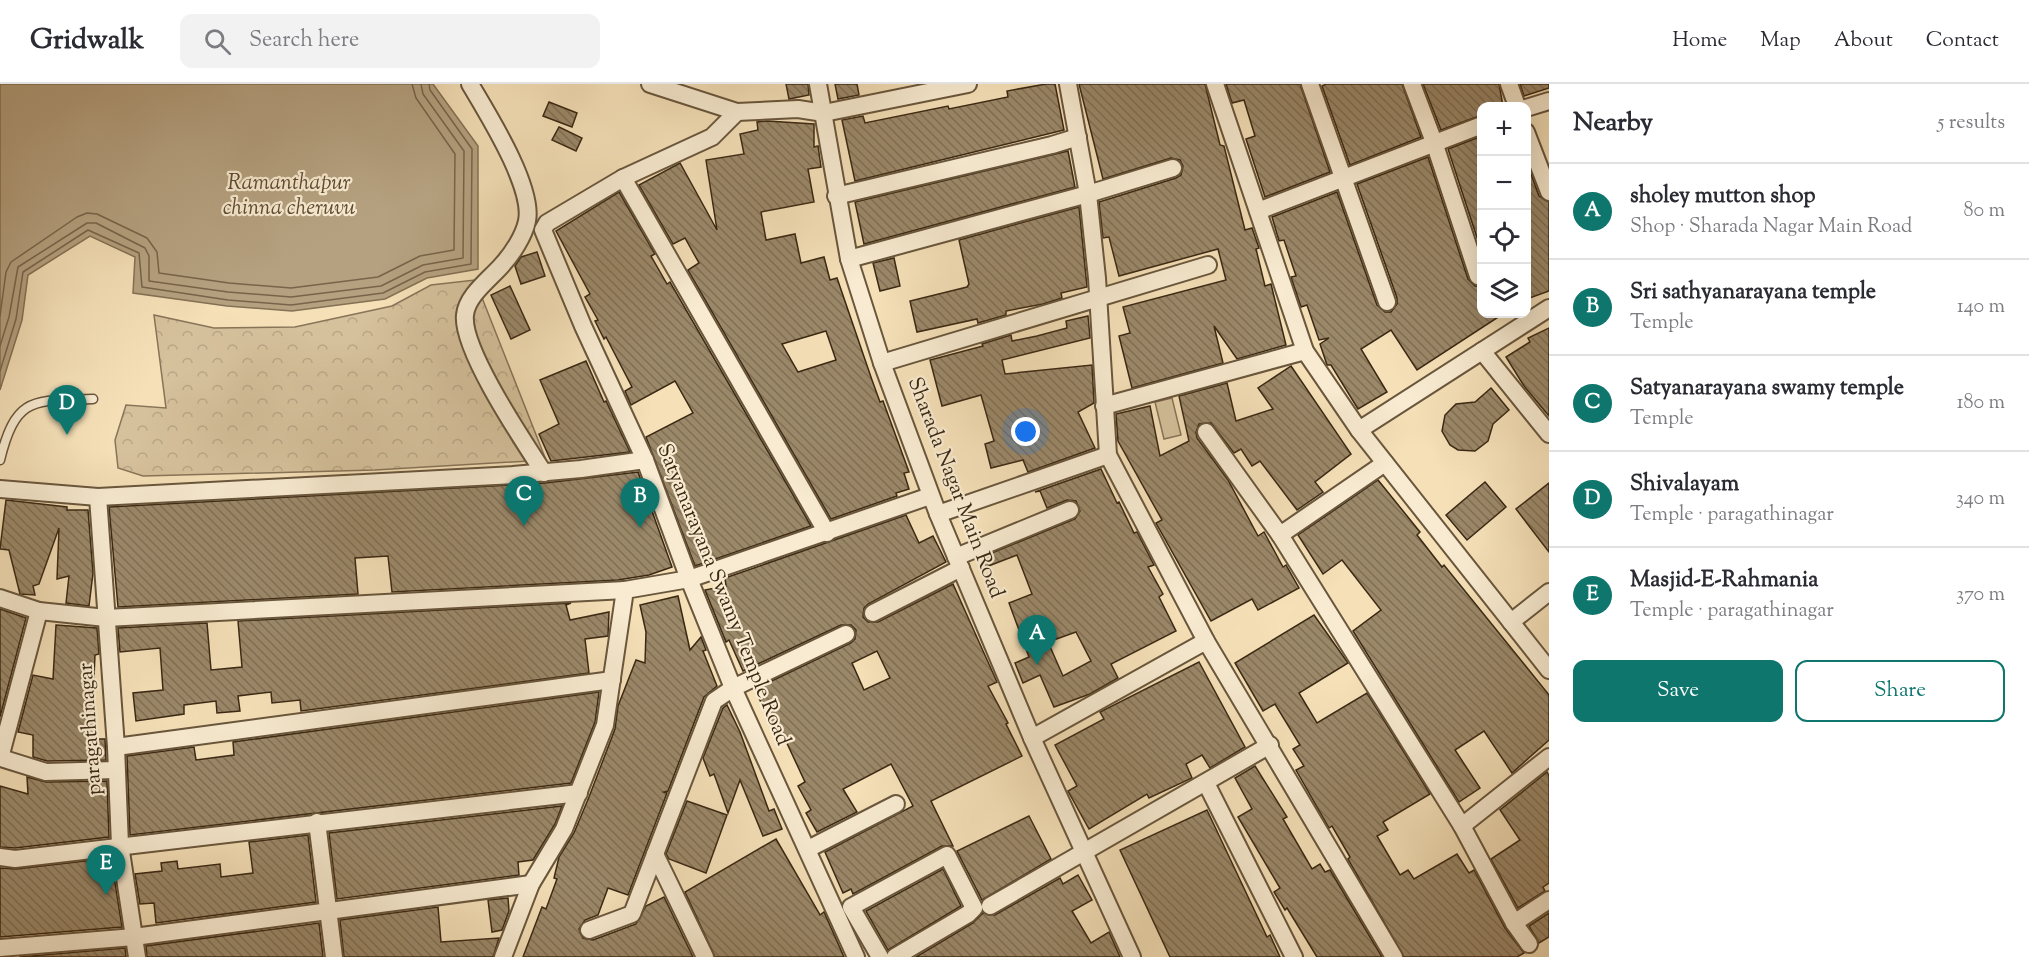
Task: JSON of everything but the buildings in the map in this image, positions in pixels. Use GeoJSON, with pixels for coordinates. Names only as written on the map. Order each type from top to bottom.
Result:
{"type":"FeatureCollection","features":[{"type":"Feature","properties":{"kind":"street"},"geometry":{"type":"LineString","coordinates":[[470,84],[515,168],[528,219],[523,232],[502,265],[491,274],[468,304],[465,321],[476,358],[544,472]]}},
{"type":"Feature","properties":{"kind":"street"},"geometry":{"type":"LineString","coordinates":[[650,84],[689,91],[737,112],[798,109],[824,113],[968,84]]}},
{"type":"Feature","properties":{"kind":"street","name":"Sharada Nagar Main Road"},"geometry":{"type":"LineString","coordinates":[[818,84],[836,196],[849,259],[882,363],[930,496],[1032,738],[1132,957]]}},
{"type":"Feature","properties":{"kind":"street"},"geometry":{"type":"LineString","coordinates":[[1068,84],[1088,195],[1098,298],[1107,455],[1206,641],[1395,957]]}},
{"type":"Feature","properties":{"kind":"street"},"geometry":{"type":"LineString","coordinates":[[1215,84],[1305,351],[1359,430],[1549,670]]}},
{"type":"Feature","properties":{"kind":"street"},"geometry":{"type":"LineString","coordinates":[[1310,84],[1387,302]]}},
{"type":"Feature","properties":{"kind":"street"},"geometry":{"type":"LineString","coordinates":[[1412,84],[1434,142],[1477,273]]}},
{"type":"Feature","properties":{"kind":"street"},"geometry":{"type":"LineString","coordinates":[[1509,84],[1516,102]]}},
{"type":"Feature","properties":{"kind":"street"},"geometry":{"type":"LineString","coordinates":[[1531,107],[1549,101]]}},
{"type":"Feature","properties":{"kind":"street"},"geometry":{"type":"LineString","coordinates":[[737,112],[712,137],[623,178],[827,533]]}},
{"type":"Feature","properties":{"kind":"street"},"geometry":{"type":"LineString","coordinates":[[1258,211],[1477,127]]}},
{"type":"Feature","properties":{"kind":"street"},"geometry":{"type":"LineString","coordinates":[[836,196],[1052,146],[1078,137]]}},
{"type":"Feature","properties":{"kind":"street"},"geometry":{"type":"LineString","coordinates":[[1531,143],[1549,192]]}},
{"type":"Feature","properties":{"kind":"street"},"geometry":{"type":"LineString","coordinates":[[849,259],[1088,195],[1173,168]]}},
{"type":"Feature","properties":{"kind":"street","name":"Satyanarayana Swamy Temple Road"},"geometry":{"type":"LineString","coordinates":[[623,178],[547,223],[543,230],[583,326],[645,460],[689,579],[734,688],[856,957]]}},
{"type":"Feature","properties":{"kind":"street"},"geometry":{"type":"LineString","coordinates":[[882,363],[1208,265]]}},
{"type":"Feature","properties":{"kind":"street"},"geometry":{"type":"LineString","coordinates":[[1359,430],[1549,308]]}},
{"type":"Feature","properties":{"kind":"street"},"geometry":{"type":"LineString","coordinates":[[1104,406],[1305,351]]}},
{"type":"Feature","properties":{"kind":"street"},"geometry":{"type":"LineString","coordinates":[[1482,351],[1549,434]]}},
{"type":"Feature","properties":{"kind":"street"},"geometry":{"type":"LineString","coordinates":[[1206,432],[1280,534],[1462,826],[1514,923],[1529,944]]}},
{"type":"Feature","properties":{"kind":"street"},"geometry":{"type":"LineString","coordinates":[[938,514],[1107,455]]}},
{"type":"Feature","properties":{"kind":"street"},"geometry":{"type":"LineString","coordinates":[[0,489],[98,497],[544,472],[645,460]]}},
{"type":"Feature","properties":{"kind":"street"},"geometry":{"type":"LineString","coordinates":[[1280,534],[1385,463]]}},
{"type":"Feature","properties":{"kind":"street"},"geometry":{"type":"LineString","coordinates":[[0,598],[39,611],[106,618],[625,590],[689,579],[930,496]]}},
{"type":"Feature","properties":{"kind":"street","name":"paragathinagar"},"geometry":{"type":"LineString","coordinates":[[98,497],[116,747],[120,845],[137,957]]}},
{"type":"Feature","properties":{"kind":"street"},"geometry":{"type":"LineString","coordinates":[[873,613],[958,562],[1070,510]]}},
{"type":"Feature","properties":{"kind":"street"},"geometry":{"type":"LineString","coordinates":[[503,957],[531,884],[564,829],[605,725],[625,590]]}},
{"type":"Feature","properties":{"kind":"street"},"geometry":{"type":"LineString","coordinates":[[1511,622],[1549,592]]}},
{"type":"Feature","properties":{"kind":"street"},"geometry":{"type":"LineString","coordinates":[[39,611],[0,758],[46,772],[116,770]]}},
{"type":"Feature","properties":{"kind":"street"},"geometry":{"type":"LineString","coordinates":[[589,930],[632,914],[714,701],[734,688],[846,634]]}},
{"type":"Feature","properties":{"kind":"street"},"geometry":{"type":"LineString","coordinates":[[1032,738],[1206,641]]}},
{"type":"Feature","properties":{"kind":"street"},"geometry":{"type":"LineString","coordinates":[[116,747],[612,680]]}},
{"type":"Feature","properties":{"kind":"street"},"geometry":{"type":"LineString","coordinates":[[990,906],[1270,745]]}},
{"type":"Feature","properties":{"kind":"street"},"geometry":{"type":"LineString","coordinates":[[1462,826],[1549,757]]}},
{"type":"Feature","properties":{"kind":"street"},"geometry":{"type":"LineString","coordinates":[[1206,783],[1294,957]]}},
{"type":"Feature","properties":{"kind":"street"},"geometry":{"type":"LineString","coordinates":[[0,857],[15,859],[579,793]]}},
{"type":"Feature","properties":{"kind":"street"},"geometry":{"type":"LineString","coordinates":[[808,849],[896,804]]}},
{"type":"Feature","properties":{"kind":"street"},"geometry":{"type":"LineString","coordinates":[[317,822],[334,957]]}},
{"type":"Feature","properties":{"kind":"street"},"geometry":{"type":"LineString","coordinates":[[655,854],[705,957]]}},
{"type":"Feature","properties":{"kind":"street"},"geometry":{"type":"LineString","coordinates":[[880,957],[851,907],[947,855],[974,908],[968,914],[895,957]]}},
{"type":"Feature","properties":{"kind":"street"},"geometry":{"type":"LineString","coordinates":[[0,948],[134,938],[531,884]]}},
{"type":"Feature","properties":{"kind":"street"},"geometry":{"type":"LineString","coordinates":[[1514,923],[1549,900]]}},
{"type":"Feature","properties":{"kind":"lane"},"geometry":{"type":"LineString","coordinates":[[0,460],[13,420],[23,408],[46,401],[93,399]]}},
{"type":"Feature","properties":{"kind":"green space"},"geometry":{"type":"Polygon","coordinates":[[[475,280],[546,460],[375,470],[143,476],[118,468],[115,440],[126,405],[166,408],[154,315],[214,328],[295,327],[392,306],[431,285],[475,280]]]}},
{"type":"Feature","properties":{"kind":"green space"},"geometry":{"type":"Polygon","coordinates":[[[1172,398],[1181,435],[1164,439],[1155,402],[1172,398]]]}},
{"type":"Feature","properties":{"kind":"water","name":"Ramanthapur chinna cheruvu"},"geometry":{"type":"Polygon","coordinates":[[[0,84],[433,84],[478,146],[478,269],[427,278],[385,299],[292,311],[227,306],[133,293],[135,257],[90,236],[28,275],[22,320],[0,390],[0,84]]]}},
{"type":"Feature","properties":{"kind":"place","name":"Shivalayam"},"geometry":{"type":"Point","coordinates":[67,435]}},
{"type":"Feature","properties":{"kind":"place","name":"Satyanarayana swamy temple"},"geometry":{"type":"Point","coordinates":[524,526]}},
{"type":"Feature","properties":{"kind":"place","name":"Sri sathyanarayana temple"},"geometry":{"type":"Point","coordinates":[640,528]}},
{"type":"Feature","properties":{"kind":"place","name":"sholey mutton shop"},"geometry":{"type":"Point","coordinates":[1037,665]}},
{"type":"Feature","properties":{"kind":"place","name":"Masjid-E-Rahmania"},"geometry":{"type":"Point","coordinates":[106,895]}}]}
